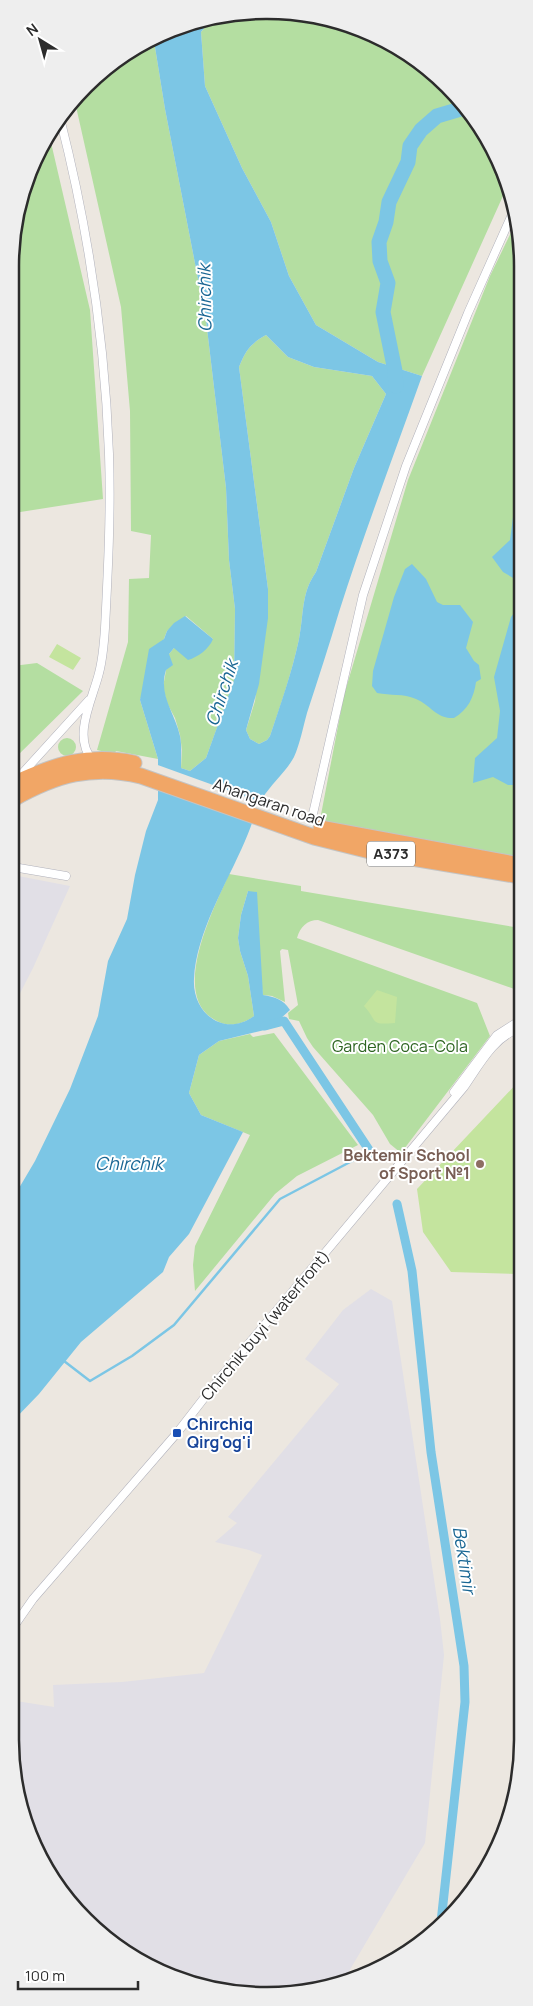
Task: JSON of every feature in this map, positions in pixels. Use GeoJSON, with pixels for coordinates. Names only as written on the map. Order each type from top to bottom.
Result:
{"type":"FeatureCollection","features":[{"type":"Feature","properties":{"kind":"highway","name":"Ahangaran road"},"geometry":{"type":"LineString","coordinates":[[19,782],[58,766],[92,759],[114,760],[266,816],[314,837],[361,849],[514,875]]}},
{"type":"Feature","properties":{"kind":"highway","name":"Ahangaran road"},"geometry":{"type":"LineString","coordinates":[[19,797],[39,786],[84,772],[113,770],[143,771]]}},
{"type":"Feature","properties":{"kind":"highway","name":"Ahangaran road"},"geometry":{"type":"LineString","coordinates":[[266,816],[344,834],[514,864]]}},
{"type":"Feature","properties":{"kind":"street"},"geometry":{"type":"LineString","coordinates":[[62,127],[78,193],[91,263],[108,423],[108,536],[105,636],[102,663],[90,699],[83,738],[86,752],[92,759]]}},
{"type":"Feature","properties":{"kind":"street"},"geometry":{"type":"LineString","coordinates":[[312,818],[363,595],[406,466],[464,323],[509,220]]}},
{"type":"Feature","properties":{"kind":"street"},"geometry":{"type":"LineString","coordinates":[[19,778],[90,699]]}},
{"type":"Feature","properties":{"kind":"street"},"geometry":{"type":"LineString","coordinates":[[19,868],[66,876]]}},
{"type":"Feature","properties":{"kind":"street","name":"Chirchik buyi (waterfront)"},"geometry":{"type":"LineString","coordinates":[[443,1110],[459,1084],[496,1035],[514,1024]]}},
{"type":"Feature","properties":{"kind":"street","name":"Chirchik buyi (waterfront)"},"geometry":{"type":"LineString","coordinates":[[19,1619],[33,1600],[177,1433],[221,1376],[464,1087],[494,1047],[514,1032]]}},
{"type":"Feature","properties":{"kind":"shaded area"},"geometry":{"type":"Polygon","coordinates":[[[19,876],[70,886],[19,995],[19,876]]]}},
{"type":"Feature","properties":{"kind":"shaded area"},"geometry":{"type":"Polygon","coordinates":[[[371,1289],[392,1301],[444,1655],[425,1843],[348,1973],[331,1979],[283,1987],[234,1985],[187,1974],[143,1954],[103,1926],[70,1890],[44,1849],[27,1804],[19,1756],[19,1701],[54,1707],[53,1685],[122,1682],[204,1673],[262,1555],[215,1542],[237,1523],[228,1517],[339,1384],[305,1359],[343,1310],[371,1289]]]}},
{"type":"Feature","properties":{"kind":"green space"},"geometry":{"type":"Polygon","coordinates":[[[283,19],[331,27],[346,32],[390,52],[430,80],[453,103],[481,143],[489,157],[504,195],[422,376],[378,362],[316,325],[289,276],[271,222],[242,168],[205,86],[201,32],[206,26],[234,21],[283,19]]]}},
{"type":"Feature","properties":{"kind":"green space"},"geometry":{"type":"Polygon","coordinates":[[[155,45],[165,109],[206,320],[226,488],[229,560],[235,609],[234,681],[206,758],[190,771],[181,768],[182,750],[180,735],[175,718],[167,703],[163,687],[169,654],[174,648],[213,639],[186,616],[167,631],[140,700],[158,759],[116,751],[114,754],[97,750],[128,642],[129,579],[149,578],[151,535],[131,531],[130,411],[121,307],[76,108],[103,80],[155,45]]]}},
{"type":"Feature","properties":{"kind":"green space"},"geometry":{"type":"Polygon","coordinates":[[[51,144],[90,310],[103,499],[19,512],[19,250],[27,202],[44,157],[51,144]]]}},
{"type":"Feature","properties":{"kind":"green space"},"geometry":{"type":"Polygon","coordinates":[[[512,231],[514,250],[514,857],[319,825],[344,695],[408,480],[490,276],[512,231]]]}},
{"type":"Feature","properties":{"kind":"green space"},"geometry":{"type":"Polygon","coordinates":[[[266,335],[288,357],[314,367],[372,376],[386,394],[354,468],[316,572],[305,596],[301,630],[296,651],[270,736],[259,744],[250,739],[246,730],[255,701],[268,589],[239,367],[249,348],[266,335]]]}},
{"type":"Feature","properties":{"kind":"green space"},"geometry":{"type":"Polygon","coordinates":[[[57,644],[81,658],[73,670],[49,657],[57,644]]]}},
{"type":"Feature","properties":{"kind":"green space"},"geometry":{"type":"Polygon","coordinates":[[[37,663],[83,691],[19,754],[19,665],[37,663]]]}},
{"type":"Feature","properties":{"kind":"green space"},"geometry":{"type":"Polygon","coordinates":[[[63,738],[71,738],[76,743],[74,754],[63,756],[58,751],[58,743],[63,738]]]}},
{"type":"Feature","properties":{"kind":"green space","name":"Garden Coca-Cola"},"geometry":{"type":"Polygon","coordinates":[[[229,874],[301,886],[301,891],[514,927],[514,989],[318,920],[304,925],[297,938],[477,1003],[490,1036],[401,1153],[390,1144],[373,1115],[313,1047],[299,1021],[289,1019],[288,1013],[298,1005],[288,950],[282,949],[280,951],[285,1002],[272,996],[263,995],[248,891],[241,915],[238,938],[248,976],[254,1016],[245,1022],[230,1025],[215,1020],[202,1008],[196,991],[195,972],[199,950],[229,874]]]}},
{"type":"Feature","properties":{"kind":"green space"},"geometry":{"type":"Polygon","coordinates":[[[377,990],[397,997],[395,1023],[377,1023],[364,1006],[377,990]]]}},
{"type":"Feature","properties":{"kind":"green space"},"geometry":{"type":"Polygon","coordinates":[[[274,1033],[358,1145],[297,1176],[275,1194],[195,1291],[193,1265],[195,1246],[250,1135],[201,1115],[189,1093],[199,1055],[219,1041],[250,1034],[253,1037],[274,1033]]]}},
{"type":"Feature","properties":{"kind":"green space","name":"Bektemir School of Sport №1"},"geometry":{"type":"Polygon","coordinates":[[[514,1086],[514,1274],[451,1272],[423,1232],[417,1189],[514,1086]]]}},
{"type":"Feature","properties":{"kind":"water","name":"Chirchik"},"geometry":{"type":"Polygon","coordinates":[[[206,26],[201,32],[205,86],[242,168],[271,222],[289,276],[316,325],[378,362],[422,376],[349,582],[296,752],[291,762],[260,804],[206,926],[200,944],[194,979],[198,1002],[204,1011],[221,1023],[243,1022],[254,1016],[248,976],[238,938],[241,915],[248,891],[257,892],[263,995],[278,999],[285,1003],[290,1010],[269,1029],[219,1041],[199,1055],[189,1093],[201,1115],[243,1132],[189,1234],[169,1257],[163,1272],[81,1342],[39,1394],[19,1415],[19,1188],[35,1161],[70,1089],[98,1016],[108,961],[127,919],[146,831],[158,800],[158,759],[140,700],[149,649],[164,639],[167,631],[174,623],[185,616],[213,639],[203,652],[188,660],[174,648],[169,654],[173,665],[166,670],[164,688],[180,736],[181,768],[190,771],[206,758],[234,680],[235,609],[229,560],[226,488],[206,320],[165,109],[155,45],[206,26]],[[266,335],[249,348],[239,367],[268,589],[268,618],[259,684],[246,730],[250,739],[259,744],[270,736],[296,651],[301,630],[305,596],[316,572],[354,468],[386,394],[372,376],[314,367],[288,357],[266,335]]]}},
{"type":"Feature","properties":{"kind":"water"},"geometry":{"type":"Polygon","coordinates":[[[514,510],[514,578],[503,572],[492,557],[510,540],[514,510]]]}},
{"type":"Feature","properties":{"kind":"water"},"geometry":{"type":"Polygon","coordinates":[[[412,564],[426,579],[437,602],[443,605],[460,605],[473,622],[466,648],[474,661],[479,665],[481,679],[476,682],[474,693],[467,707],[454,718],[438,714],[411,697],[377,693],[372,686],[373,671],[394,597],[405,569],[412,564]]]}},
{"type":"Feature","properties":{"kind":"water"},"geometry":{"type":"Polygon","coordinates":[[[514,613],[514,785],[508,785],[493,777],[473,783],[475,758],[497,738],[500,711],[494,677],[511,617],[514,613]]]}},
{"type":"Feature","properties":{"kind":"pier"},"geometry":{"type":"Polygon","coordinates":[[[155,764],[263,803],[256,823],[155,786],[155,764]]]}},
{"type":"Feature","properties":{"kind":"waterway"},"geometry":{"type":"LineString","coordinates":[[396,386],[395,371],[383,312],[388,283],[380,261],[379,242],[386,222],[389,202],[408,162],[410,146],[421,130],[437,116],[458,110]]}},
{"type":"Feature","properties":{"kind":"waterway","name":"Bektimir"},"geometry":{"type":"LineString","coordinates":[[265,1026],[284,1021],[373,1156]]}},
{"type":"Feature","properties":{"kind":"waterway"},"geometry":{"type":"LineString","coordinates":[[64,1361],[90,1381],[132,1356],[174,1325],[280,1199],[371,1151]]}},
{"type":"Feature","properties":{"kind":"waterway","name":"Bektimir"},"geometry":{"type":"LineString","coordinates":[[397,1204],[412,1271],[431,1452],[464,1666],[465,1702],[442,1915]]}},
{"type":"Feature","properties":{"kind":"place","name":"Bektemir School of Sport №1"},"geometry":{"type":"Point","coordinates":[480,1164]}},
{"type":"Feature","properties":{"kind":"place","name":"Chirchiq Qirg'og'i"},"geometry":{"type":"Point","coordinates":[177,1433]}}]}
